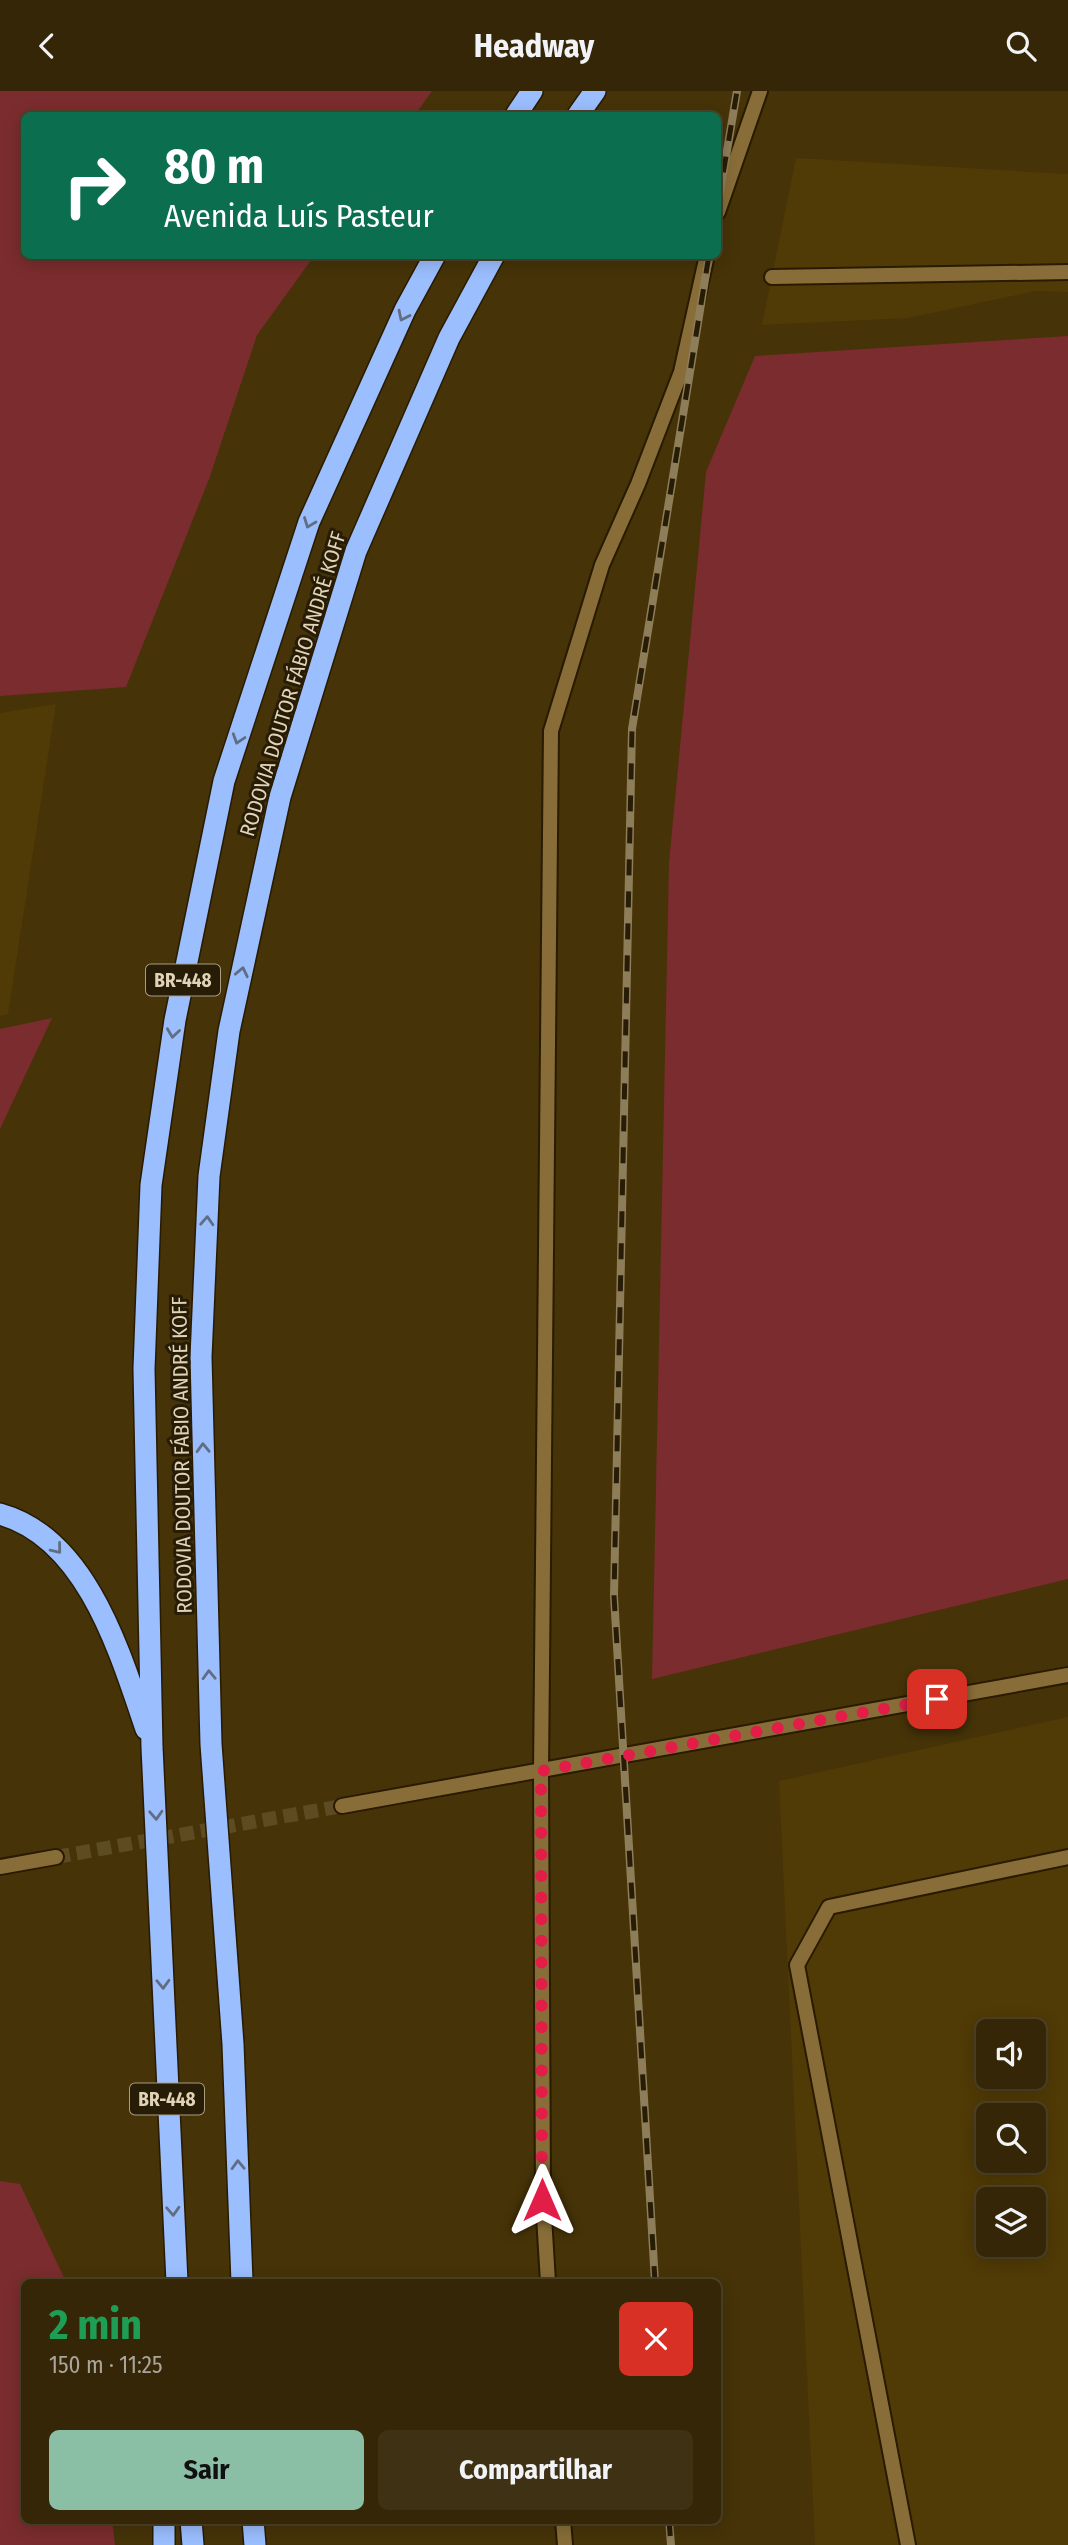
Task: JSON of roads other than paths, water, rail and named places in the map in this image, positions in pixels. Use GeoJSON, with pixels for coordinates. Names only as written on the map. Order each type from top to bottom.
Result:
{"type":"FeatureCollection","features":[{"type":"Feature","properties":{"kind":"highway"},"geometry":{"type":"LineString","coordinates":[[518,112],[531,91]]}},
{"type":"Feature","properties":{"kind":"highway"},"geometry":{"type":"LineString","coordinates":[[580,112],[594,91]]}},
{"type":"Feature","properties":{"kind":"highway","name":"RODOVIA DOUTOR FÁBIO ANDRÉ KOFF"},"geometry":{"type":"LineString","coordinates":[[177,2279],[152,1747],[145,1355],[151,1185],[175,1020],[224,781],[309,522],[405,310],[433,259]]}},
{"type":"Feature","properties":{"kind":"highway","name":"RODOVIA DOUTOR FÁBIO ANDRÉ KOFF"},"geometry":{"type":"LineString","coordinates":[[242,2279],[233,2044],[211,1744],[201,1357],[209,1176],[229,1031],[280,797],[356,551],[449,338],[492,259]]}},
{"type":"Feature","properties":{"kind":"highway"},"geometry":{"type":"LineString","coordinates":[[0,1514],[48,1538],[88,1586],[115,1638],[152,1747]]}},
{"type":"Feature","properties":{"kind":"highway"},"geometry":{"type":"LineString","coordinates":[[164,2524],[164,2545]]}},
{"type":"Feature","properties":{"kind":"highway"},"geometry":{"type":"LineString","coordinates":[[191,2524],[193,2545]]}},
{"type":"Feature","properties":{"kind":"highway"},"geometry":{"type":"LineString","coordinates":[[253,2524],[255,2545]]}},
{"type":"Feature","properties":{"kind":"street"},"geometry":{"type":"LineString","coordinates":[[721,203],[760,91]]}},
{"type":"Feature","properties":{"kind":"street"},"geometry":{"type":"LineString","coordinates":[[548,2279],[542,2200],[541,1771],[551,731],[603,565],[681,372],[706,259]]}},
{"type":"Feature","properties":{"kind":"street"},"geometry":{"type":"LineString","coordinates":[[772,277],[1068,272]]}},
{"type":"Feature","properties":{"kind":"street"},"geometry":{"type":"LineString","coordinates":[[342,1806],[1068,1675]]}},
{"type":"Feature","properties":{"kind":"street"},"geometry":{"type":"LineString","coordinates":[[0,1867],[56,1857]]}},
{"type":"Feature","properties":{"kind":"street"},"geometry":{"type":"LineString","coordinates":[[908,2545],[797,1965],[829,1907],[1068,1857]]}},
{"type":"Feature","properties":{"kind":"street"},"geometry":{"type":"LineString","coordinates":[[563,2524],[565,2545]]}},
{"type":"Feature","properties":{"kind":"tunnel"},"geometry":{"type":"LineString","coordinates":[[56,1857],[342,1806]]}},
{"type":"Feature","properties":{"kind":"railway"},"geometry":{"type":"LineString","coordinates":[[721,186],[737,91]]}},
{"type":"Feature","properties":{"kind":"railway"},"geometry":{"type":"LineString","coordinates":[[655,2279],[614,1596],[632,729],[708,259]]}},
{"type":"Feature","properties":{"kind":"railway"},"geometry":{"type":"LineString","coordinates":[[669,2524],[671,2545]]}}]}
